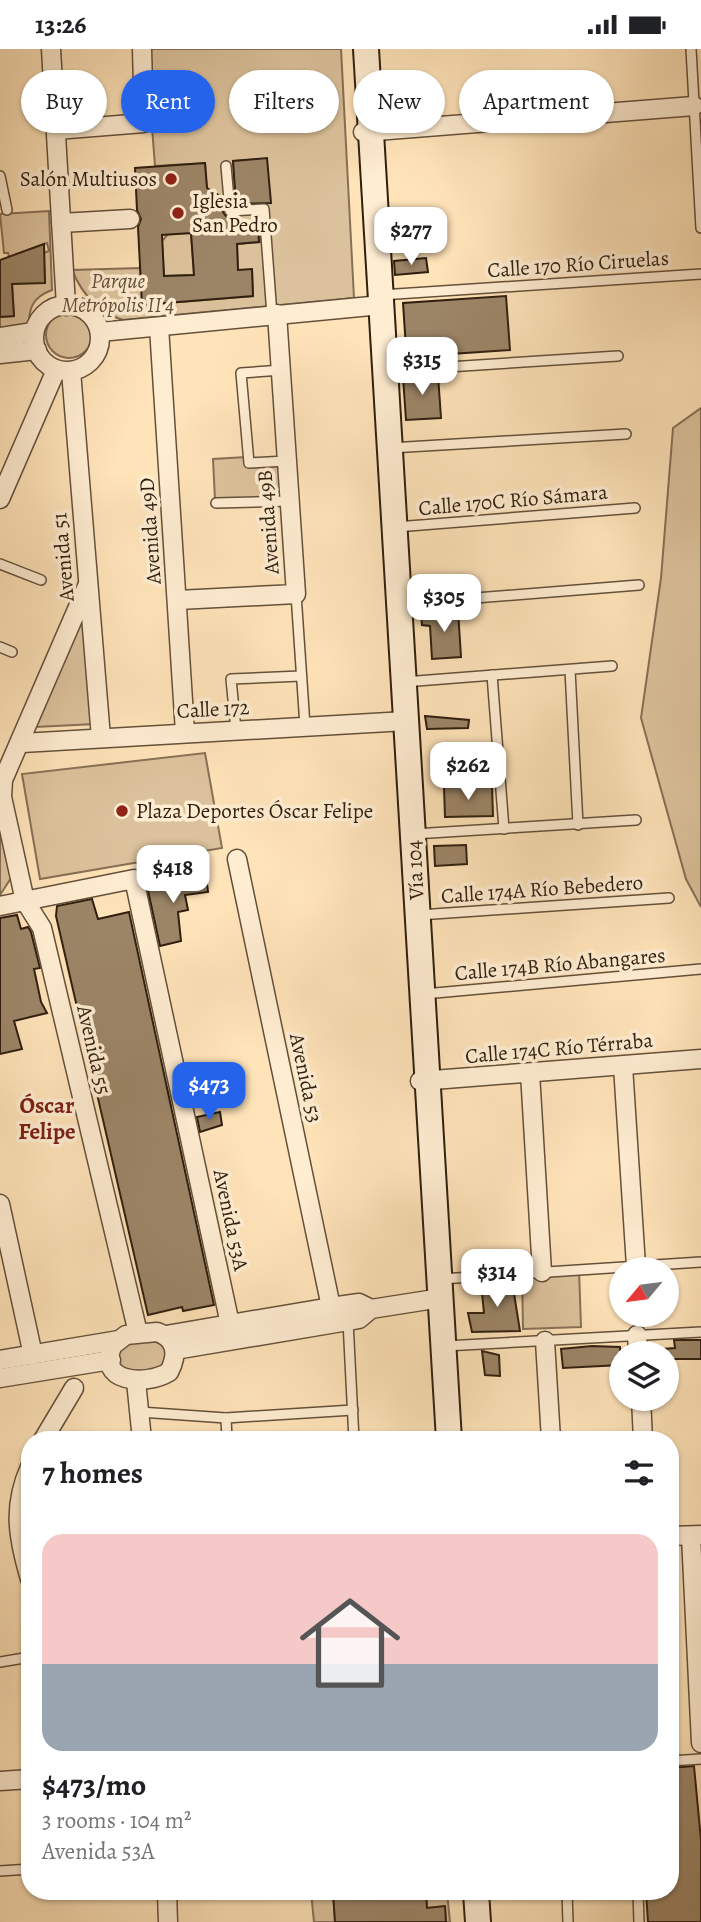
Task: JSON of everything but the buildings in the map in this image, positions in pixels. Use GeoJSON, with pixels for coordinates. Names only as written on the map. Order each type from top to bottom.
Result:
{"type":"FeatureCollection","features":[{"type":"Feature","properties":{"kind":"main road","name":"Vía 104"},"geometry":{"type":"LineString","coordinates":[[358,49],[360,70]]}},
{"type":"Feature","properties":{"kind":"main road","name":"Vía 104"},"geometry":{"type":"LineString","coordinates":[[366,49],[366,70]]}},
{"type":"Feature","properties":{"kind":"main road","name":"Vía 104"},"geometry":{"type":"LineString","coordinates":[[367,133],[424,1081],[448,1431]]}},
{"type":"Feature","properties":{"kind":"main road","name":"Vía 104"},"geometry":{"type":"LineString","coordinates":[[377,300],[385,371],[404,682],[402,721],[418,915],[424,1081]]}},
{"type":"Feature","properties":{"kind":"main road","name":"Vía 104"},"geometry":{"type":"LineString","coordinates":[[438,1292],[442,1431]]}},
{"type":"Feature","properties":{"kind":"main road"},"geometry":{"type":"LineString","coordinates":[[477,1900],[478,1922]]}},
{"type":"Feature","properties":{"kind":"street"},"geometry":{"type":"LineString","coordinates":[[51,49],[52,70]]}},
{"type":"Feature","properties":{"kind":"street"},"geometry":{"type":"LineString","coordinates":[[107,127],[141,125],[147,119],[142,49]]}},
{"type":"Feature","properties":{"kind":"street"},"geometry":{"type":"LineString","coordinates":[[445,126],[694,106]]}},
{"type":"Feature","properties":{"kind":"street"},"geometry":{"type":"LineString","coordinates":[[56,133],[66,306]]}},
{"type":"Feature","properties":{"kind":"street"},"geometry":{"type":"LineString","coordinates":[[61,223],[130,219]]}},
{"type":"Feature","properties":{"kind":"street"},"geometry":{"type":"LineString","coordinates":[[100,332],[377,300]]}},
{"type":"Feature","properties":{"kind":"street"},"geometry":{"type":"LineString","coordinates":[[0,337],[33,332],[48,312],[66,306],[85,311],[96,321],[100,332],[97,354],[87,365],[64,371],[44,362],[37,350],[33,332]]}},
{"type":"Feature","properties":{"kind":"street","name":"Avenida 49B"},"geometry":{"type":"LineString","coordinates":[[274,314],[282,370],[296,594]]}},
{"type":"Feature","properties":{"kind":"street","name":"Avenida 49D"},"geometry":{"type":"LineString","coordinates":[[159,327],[185,732]]}},
{"type":"Feature","properties":{"kind":"street"},"geometry":{"type":"LineString","coordinates":[[0,354],[37,350]]}},
{"type":"Feature","properties":{"kind":"street"},"geometry":{"type":"LineString","coordinates":[[0,499],[64,371]]}},
{"type":"Feature","properties":{"kind":"street","name":"Avenida 51"},"geometry":{"type":"LineString","coordinates":[[64,371],[89,584],[102,738]]}},
{"type":"Feature","properties":{"kind":"street"},"geometry":{"type":"LineString","coordinates":[[22,743],[89,584]]}},
{"type":"Feature","properties":{"kind":"street"},"geometry":{"type":"LineString","coordinates":[[177,600],[296,594]]}},
{"type":"Feature","properties":{"kind":"street","name":"Calle 172"},"geometry":{"type":"LineString","coordinates":[[22,743],[402,721]]}},
{"type":"Feature","properties":{"kind":"street","name":"Avenida 55"},"geometry":{"type":"LineString","coordinates":[[22,743],[3,780],[2,797],[24,901],[42,927],[138,1333]]}},
{"type":"Feature","properties":{"kind":"street","name":"Avenida 53"},"geometry":{"type":"LineString","coordinates":[[237,859],[331,1307]]}},
{"type":"Feature","properties":{"kind":"street","name":"Avenida 53A"},"geometry":{"type":"LineString","coordinates":[[24,901],[134,879],[230,1324]]}},
{"type":"Feature","properties":{"kind":"street"},"geometry":{"type":"LineString","coordinates":[[0,906],[24,901]]}},
{"type":"Feature","properties":{"kind":"street","name":"Calle 174C Río Térraba"},"geometry":{"type":"LineString","coordinates":[[424,1081],[701,1059]]}},
{"type":"Feature","properties":{"kind":"street"},"geometry":{"type":"LineString","coordinates":[[623,1066],[635,1257]]}},
{"type":"Feature","properties":{"kind":"street"},"geometry":{"type":"LineString","coordinates":[[530,1073],[542,1272]]}},
{"type":"Feature","properties":{"kind":"street"},"geometry":{"type":"LineString","coordinates":[[0,1204],[33,1355]]}},
{"type":"Feature","properties":{"kind":"street"},"geometry":{"type":"LineString","coordinates":[[171,1343],[348,1321],[359,1318],[371,1309],[438,1292]]}},
{"type":"Feature","properties":{"kind":"street"},"geometry":{"type":"LineString","coordinates":[[171,1343],[230,1324],[359,1303],[371,1309]]}},
{"type":"Feature","properties":{"kind":"street"},"geometry":{"type":"LineString","coordinates":[[0,1360],[119,1340],[138,1333],[157,1332],[171,1343],[175,1360],[169,1372],[157,1379],[136,1381],[117,1373],[111,1360],[110,1351],[119,1340]]}},
{"type":"Feature","properties":{"kind":"street"},"geometry":{"type":"LineString","coordinates":[[545,1341],[550,1431]]}},
{"type":"Feature","properties":{"kind":"street"},"geometry":{"type":"LineString","coordinates":[[0,1378],[111,1360]]}},
{"type":"Feature","properties":{"kind":"street"},"geometry":{"type":"LineString","coordinates":[[136,1381],[141,1431]]}},
{"type":"Feature","properties":{"kind":"street"},"geometry":{"type":"LineString","coordinates":[[48,1431],[74,1388]]}},
{"type":"Feature","properties":{"kind":"street"},"geometry":{"type":"LineString","coordinates":[[642,1411],[643,1431]]}},
{"type":"Feature","properties":{"kind":"street"},"geometry":{"type":"LineString","coordinates":[[21,1486],[16,1518],[21,1549]]}},
{"type":"Feature","properties":{"kind":"street"},"geometry":{"type":"LineString","coordinates":[[696,1535],[701,1743]]}},
{"type":"Feature","properties":{"kind":"street"},"geometry":{"type":"LineString","coordinates":[[0,1781],[21,1780]]}},
{"type":"Feature","properties":{"kind":"street"},"geometry":{"type":"LineString","coordinates":[[167,1900],[168,1922]]}},
{"type":"Feature","properties":{"kind":"lane"},"geometry":{"type":"LineString","coordinates":[[691,49],[701,228]]}},
{"type":"Feature","properties":{"kind":"lane"},"geometry":{"type":"LineString","coordinates":[[226,166],[230,211],[264,209],[274,314]]}},
{"type":"Feature","properties":{"kind":"lane"},"geometry":{"type":"LineString","coordinates":[[0,176],[7,210]]}},
{"type":"Feature","properties":{"kind":"lane","name":"Calle 170 Río Ciruelas"},"geometry":{"type":"LineString","coordinates":[[377,300],[701,274]]}},
{"type":"Feature","properties":{"kind":"lane"},"geometry":{"type":"LineString","coordinates":[[385,371],[618,356]]}},
{"type":"Feature","properties":{"kind":"lane"},"geometry":{"type":"LineString","coordinates":[[282,370],[241,373],[249,463],[286,461]]}},
{"type":"Feature","properties":{"kind":"lane"},"geometry":{"type":"LineString","coordinates":[[389,448],[626,434]]}},
{"type":"Feature","properties":{"kind":"lane"},"geometry":{"type":"LineString","coordinates":[[216,503],[289,501]]}},
{"type":"Feature","properties":{"kind":"lane","name":"Calle 170C Río Sámara"},"geometry":{"type":"LineString","coordinates":[[394,527],[635,508]]}},
{"type":"Feature","properties":{"kind":"lane"},"geometry":{"type":"LineString","coordinates":[[0,564],[41,580]]}},
{"type":"Feature","properties":{"kind":"lane"},"geometry":{"type":"LineString","coordinates":[[399,604],[639,585]]}},
{"type":"Feature","properties":{"kind":"lane","name":"Avenida 49B"},"geometry":{"type":"LineString","coordinates":[[296,594],[305,726]]}},
{"type":"Feature","properties":{"kind":"lane"},"geometry":{"type":"LineString","coordinates":[[0,647],[12,652]]}},
{"type":"Feature","properties":{"kind":"lane"},"geometry":{"type":"LineString","coordinates":[[404,682],[611,666]]}},
{"type":"Feature","properties":{"kind":"lane"},"geometry":{"type":"LineString","coordinates":[[570,670],[578,825]]}},
{"type":"Feature","properties":{"kind":"lane"},"geometry":{"type":"LineString","coordinates":[[236,730],[231,679],[301,675]]}},
{"type":"Feature","properties":{"kind":"lane"},"geometry":{"type":"LineString","coordinates":[[492,675],[504,829]]}},
{"type":"Feature","properties":{"kind":"lane"},"geometry":{"type":"LineString","coordinates":[[413,834],[636,820]]}},
{"type":"Feature","properties":{"kind":"lane","name":"Calle 174A Río Bebedero"},"geometry":{"type":"LineString","coordinates":[[418,915],[669,898]]}},
{"type":"Feature","properties":{"kind":"lane","name":"Calle 174B Río Abangares"},"geometry":{"type":"LineString","coordinates":[[422,994],[701,969]]}},
{"type":"Feature","properties":{"kind":"lane"},"geometry":{"type":"LineString","coordinates":[[679,1263],[701,1262]]}},
{"type":"Feature","properties":{"kind":"lane"},"geometry":{"type":"LineString","coordinates":[[438,1292],[542,1272],[609,1268]]}},
{"type":"Feature","properties":{"kind":"lane"},"geometry":{"type":"LineString","coordinates":[[348,1321],[354,1431]]}},
{"type":"Feature","properties":{"kind":"lane"},"geometry":{"type":"LineString","coordinates":[[654,1341],[701,1332]]}},
{"type":"Feature","properties":{"kind":"lane"},"geometry":{"type":"LineString","coordinates":[[443,1346],[545,1341],[609,1343]]}},
{"type":"Feature","properties":{"kind":"lane"},"geometry":{"type":"LineString","coordinates":[[140,1412],[226,1418],[353,1410]]}},
{"type":"Feature","properties":{"kind":"lane"},"geometry":{"type":"LineString","coordinates":[[226,1418],[227,1431]]}},
{"type":"Feature","properties":{"kind":"lane"},"geometry":{"type":"LineString","coordinates":[[0,1662],[21,1658]]}},
{"type":"Feature","properties":{"kind":"lane"},"geometry":{"type":"LineString","coordinates":[[679,1760],[701,1759]]}},
{"type":"Feature","properties":{"kind":"lane"},"geometry":{"type":"LineString","coordinates":[[0,1871],[21,1870]]}},
{"type":"Feature","properties":{"kind":"lane"},"geometry":{"type":"LineString","coordinates":[[567,1900],[568,1922]]}},
{"type":"Feature","properties":{"kind":"lane"},"geometry":{"type":"LineString","coordinates":[[638,1900],[639,1922]]}},
{"type":"Feature","properties":{"kind":"green space","name":"Parque Metrópolis II 4"},"geometry":{"type":"Polygon","coordinates":[[[146,49],[341,49],[354,298],[123,320],[98,307],[81,287],[72,270],[140,268],[143,305],[253,296],[252,270],[238,270],[237,244],[260,242],[260,226],[235,229],[229,218],[222,218],[220,196],[207,190],[205,163],[155,166],[152,133],[215,133],[215,70],[148,70],[146,49]],[[266,159],[233,161],[236,205],[270,202],[266,159]]]}},
{"type":"Feature","properties":{"kind":"green space"},"geometry":{"type":"Polygon","coordinates":[[[49,211],[52,290],[40,296],[33,304],[29,328],[0,331],[0,317],[14,316],[12,284],[45,282],[44,266],[10,264],[49,251],[47,243],[9,257],[8,253],[4,253],[0,214],[49,211]]]}},
{"type":"Feature","properties":{"kind":"green space"},"geometry":{"type":"Polygon","coordinates":[[[191,233],[194,275],[164,276],[162,241],[168,234],[191,233]]]}},
{"type":"Feature","properties":{"kind":"green space"},"geometry":{"type":"Polygon","coordinates":[[[69,312],[85,319],[92,335],[85,351],[69,358],[53,351],[46,335],[53,319],[69,312]]]}},
{"type":"Feature","properties":{"kind":"green space"},"geometry":{"type":"Polygon","coordinates":[[[701,408],[701,907],[686,879],[641,718],[661,578],[673,428],[701,408]]]}},
{"type":"Feature","properties":{"kind":"green space"},"geometry":{"type":"Polygon","coordinates":[[[246,457],[248,467],[282,466],[284,497],[215,500],[213,459],[246,457]]]}},
{"type":"Feature","properties":{"kind":"green space"},"geometry":{"type":"Polygon","coordinates":[[[87,603],[95,724],[36,727],[87,603]]]}},
{"type":"Feature","properties":{"kind":"green space","name":"Plaza Deportes Óscar Felipe"},"geometry":{"type":"Polygon","coordinates":[[[205,753],[222,848],[40,879],[22,774],[205,753]]]}},
{"type":"Feature","properties":{"kind":"green space"},"geometry":{"type":"Polygon","coordinates":[[[0,826],[11,878],[0,895],[0,826]]]}},
{"type":"Feature","properties":{"kind":"green space"},"geometry":{"type":"Polygon","coordinates":[[[579,1270],[581,1327],[523,1329],[522,1273],[579,1270]]]}},
{"type":"Feature","properties":{"kind":"green space"},"geometry":{"type":"Polygon","coordinates":[[[159,1336],[170,1358],[155,1374],[126,1373],[116,1362],[119,1344],[159,1336]]]}},
{"type":"Feature","properties":{"kind":"green space"},"geometry":{"type":"Polygon","coordinates":[[[312,1900],[334,1900],[335,1922],[314,1922],[312,1900]]]}},
{"type":"Feature","properties":{"kind":"green space"},"geometry":{"type":"Polygon","coordinates":[[[426,1900],[448,1900],[450,1922],[446,1922],[445,1906],[427,1908],[426,1900]]]}},
{"type":"Feature","properties":{"kind":"place","name":"Salón Multiusos"},"geometry":{"type":"Point","coordinates":[171,179]}},
{"type":"Feature","properties":{"kind":"place","name":"Iglesia San Pedro"},"geometry":{"type":"Point","coordinates":[178,213]}},
{"type":"Feature","properties":{"kind":"place","name":"Plaza Deportes Óscar Felipe"},"geometry":{"type":"Point","coordinates":[122,811]}},
{"type":"Feature","properties":{"kind":"district","name":"Óscar Felipe"},"geometry":{"type":"Point","coordinates":[47,1118]}}]}
